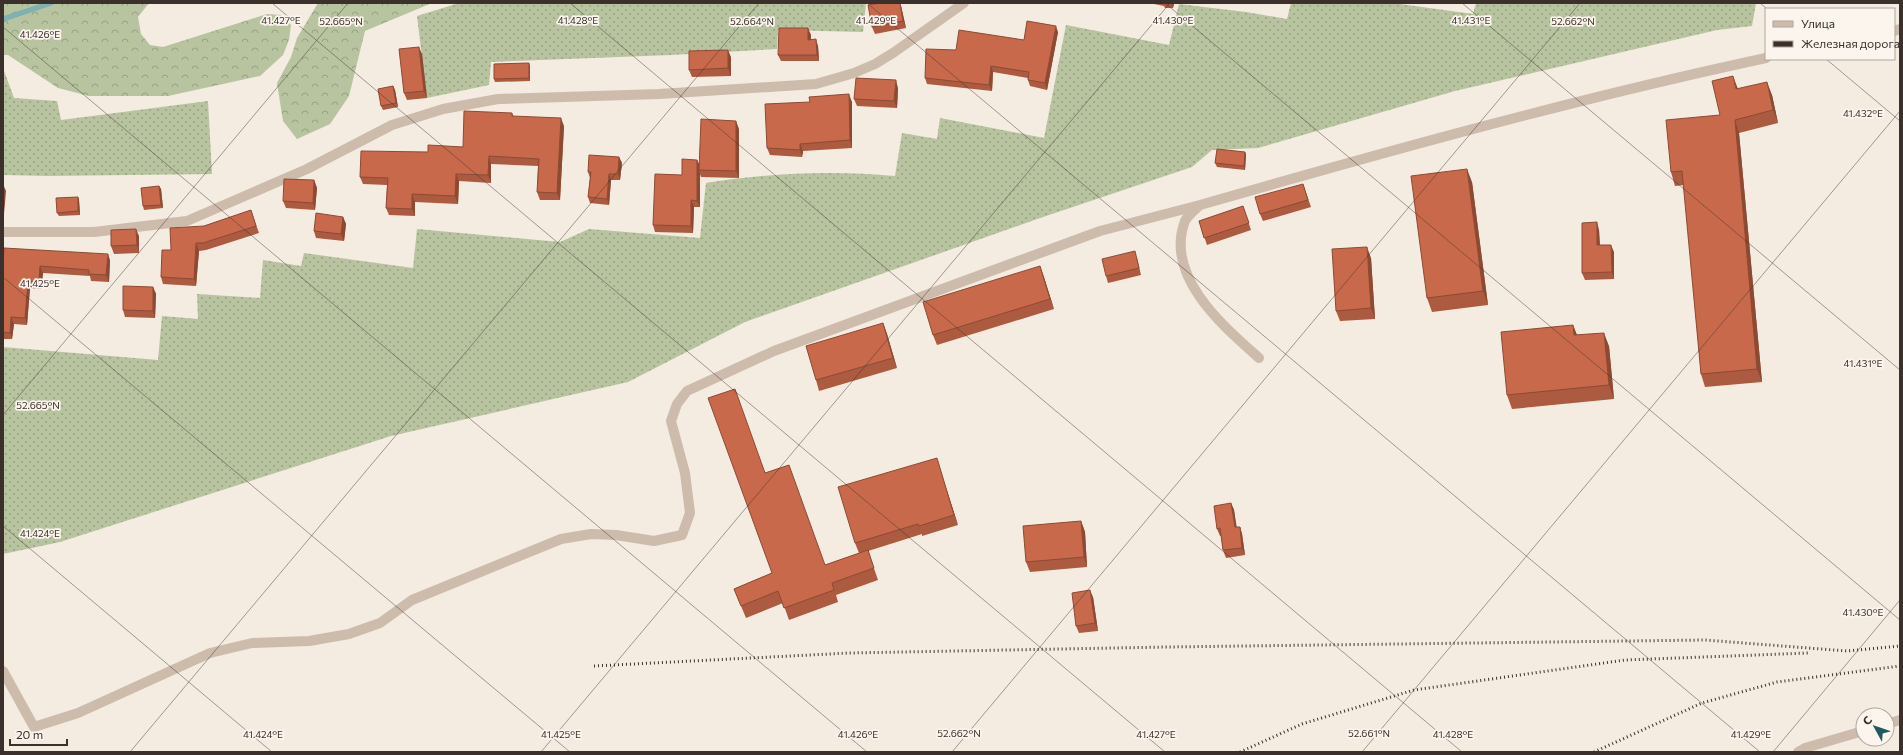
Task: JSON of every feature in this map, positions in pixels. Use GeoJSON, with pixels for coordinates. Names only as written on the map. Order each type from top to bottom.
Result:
{"type":"FeatureCollection","features":[{"type":"Feature","properties":{"kind":"street"},"geometry":{"type":"LineString","coordinates":[[3,232],[94,232],[186,221],[307,169],[392,126],[443,109],[498,99],[659,94],[816,84],[854,73],[875,64],[964,3]]}},
{"type":"Feature","properties":{"kind":"street"},"geometry":{"type":"LineString","coordinates":[[3,671],[34,727],[78,713],[210,653],[252,643],[309,640],[343,635],[380,623],[412,600],[529,553],[561,538],[597,534],[616,535],[654,541],[682,535],[690,513],[685,473],[671,421],[676,404],[687,392],[774,351],[1086,236],[1523,114],[1686,75],[1765,58]]}},
{"type":"Feature","properties":{"kind":"street"},"geometry":{"type":"LineString","coordinates":[[1200,205],[1186,220],[1180,253],[1194,290],[1225,328],[1259,358]]}},
{"type":"Feature","properties":{"kind":"street"},"geometry":{"type":"LineString","coordinates":[[1798,752],[1805,748],[1855,733]]}},
{"type":"Feature","properties":{"kind":"green space"},"geometry":{"type":"Polygon","coordinates":[[[3,3],[149,3],[138,17],[141,34],[150,45],[163,47],[267,14],[281,15],[291,25],[289,40],[283,55],[260,76],[168,96],[89,96],[58,88],[8,55],[3,55],[3,3]]]}},
{"type":"Feature","properties":{"kind":"green space"},"geometry":{"type":"Polygon","coordinates":[[[318,3],[432,3],[365,31],[349,96],[330,124],[297,139],[283,121],[277,83],[291,57],[297,38],[318,3]]]}},
{"type":"Feature","properties":{"kind":"green space"},"geometry":{"type":"Polygon","coordinates":[[[459,3],[866,3],[863,32],[778,30],[777,49],[491,62],[489,85],[427,98],[417,16],[459,3]]]}},
{"type":"Feature","properties":{"kind":"green space"},"geometry":{"type":"Polygon","coordinates":[[[1291,3],[1393,3],[1473,14],[1476,3],[1756,3],[1752,26],[1717,30],[1455,91],[1258,148],[1212,150],[1192,167],[1043,217],[745,322],[628,382],[391,436],[60,542],[3,554],[3,347],[158,360],[162,316],[198,319],[197,294],[260,298],[263,260],[301,266],[304,253],[413,268],[417,229],[560,242],[589,229],[700,238],[706,183],[753,177],[824,173],[895,176],[902,133],[937,139],[940,118],[1044,138],[1066,25],[1169,45],[1179,4],[1246,12],[1287,19],[1291,3]]]}},
{"type":"Feature","properties":{"kind":"green space"},"geometry":{"type":"Polygon","coordinates":[[[3,68],[14,98],[57,101],[61,120],[208,101],[212,174],[48,176],[3,175],[3,68]]]}},
{"type":"Feature","properties":{"kind":"building"},"geometry":{"type":"Polygon","coordinates":[[[880,3],[900,3],[903,21],[872,27],[868,5],[880,3]]]}},
{"type":"Feature","properties":{"kind":"building"},"geometry":{"type":"Polygon","coordinates":[[[1027,21],[1056,26],[1045,83],[1028,80],[1029,72],[991,66],[989,85],[925,78],[926,49],[956,50],[959,30],[1024,40],[1027,21]]]}},
{"type":"Feature","properties":{"kind":"building"},"geometry":{"type":"Polygon","coordinates":[[[779,28],[808,28],[808,40],[816,39],[817,55],[778,55],[779,28]]]}},
{"type":"Feature","properties":{"kind":"building"},"geometry":{"type":"Polygon","coordinates":[[[419,47],[424,91],[404,93],[399,49],[419,47]]]}},
{"type":"Feature","properties":{"kind":"building"},"geometry":{"type":"Polygon","coordinates":[[[728,50],[728,68],[689,70],[689,51],[728,50]]]}},
{"type":"Feature","properties":{"kind":"building"},"geometry":{"type":"Polygon","coordinates":[[[529,63],[529,78],[494,79],[494,64],[529,63]]]}},
{"type":"Feature","properties":{"kind":"building"},"geometry":{"type":"Polygon","coordinates":[[[1733,76],[1736,89],[1767,82],[1773,110],[1735,120],[1757,369],[1701,374],[1682,171],[1671,172],[1666,120],[1720,115],[1712,81],[1733,76]]]}},
{"type":"Feature","properties":{"kind":"building"},"geometry":{"type":"Polygon","coordinates":[[[856,78],[896,80],[894,101],[854,99],[856,78]]]}},
{"type":"Feature","properties":{"kind":"building"},"geometry":{"type":"Polygon","coordinates":[[[393,86],[396,103],[381,106],[378,89],[393,86]]]}},
{"type":"Feature","properties":{"kind":"building"},"geometry":{"type":"Polygon","coordinates":[[[849,94],[850,140],[800,144],[800,150],[767,148],[765,104],[810,102],[809,97],[849,94]]]}},
{"type":"Feature","properties":{"kind":"building"},"geometry":{"type":"Polygon","coordinates":[[[464,111],[512,113],[512,116],[561,118],[557,193],[537,192],[539,159],[489,156],[488,175],[456,174],[455,196],[412,194],[412,209],[386,208],[388,178],[360,177],[361,151],[428,152],[428,145],[463,147],[464,111]]]}},
{"type":"Feature","properties":{"kind":"building"},"geometry":{"type":"Polygon","coordinates":[[[701,119],[736,121],[736,171],[699,170],[701,119]]]}},
{"type":"Feature","properties":{"kind":"building"},"geometry":{"type":"Polygon","coordinates":[[[1217,149],[1245,152],[1244,166],[1215,163],[1217,149]]]}},
{"type":"Feature","properties":{"kind":"building"},"geometry":{"type":"Polygon","coordinates":[[[589,155],[619,157],[618,174],[609,174],[607,199],[588,197],[591,172],[588,172],[589,155]]]}},
{"type":"Feature","properties":{"kind":"building"},"geometry":{"type":"Polygon","coordinates":[[[682,159],[697,160],[697,201],[691,200],[691,226],[653,225],[655,174],[682,175],[682,159]]]}},
{"type":"Feature","properties":{"kind":"building"},"geometry":{"type":"Polygon","coordinates":[[[1467,169],[1483,291],[1427,298],[1411,176],[1467,169]]]}},
{"type":"Feature","properties":{"kind":"building"},"geometry":{"type":"Polygon","coordinates":[[[284,179],[314,180],[313,203],[283,201],[284,179]]]}},
{"type":"Feature","properties":{"kind":"building"},"geometry":{"type":"Polygon","coordinates":[[[1303,184],[1308,200],[1260,214],[1255,197],[1303,184]]]}},
{"type":"Feature","properties":{"kind":"building"},"geometry":{"type":"Polygon","coordinates":[[[159,186],[161,205],[143,206],[141,188],[159,186]]]}},
{"type":"Feature","properties":{"kind":"building"},"geometry":{"type":"Polygon","coordinates":[[[78,197],[78,211],[57,213],[56,198],[78,197]]]}},
{"type":"Feature","properties":{"kind":"building"},"geometry":{"type":"Polygon","coordinates":[[[1243,206],[1249,223],[1204,238],[1199,221],[1243,206]]]}},
{"type":"Feature","properties":{"kind":"building"},"geometry":{"type":"Polygon","coordinates":[[[251,210],[256,226],[203,243],[196,243],[194,279],[161,277],[162,250],[171,250],[170,228],[204,226],[251,210]]]}},
{"type":"Feature","properties":{"kind":"building"},"geometry":{"type":"Polygon","coordinates":[[[316,213],[343,217],[341,234],[314,231],[316,213]]]}},
{"type":"Feature","properties":{"kind":"building"},"geometry":{"type":"Polygon","coordinates":[[[1597,222],[1597,245],[1611,245],[1612,272],[1582,273],[1582,223],[1597,222]]]}},
{"type":"Feature","properties":{"kind":"building"},"geometry":{"type":"Polygon","coordinates":[[[136,229],[137,245],[111,246],[111,230],[136,229]]]}},
{"type":"Feature","properties":{"kind":"building"},"geometry":{"type":"Polygon","coordinates":[[[1367,247],[1371,308],[1336,311],[1332,249],[1367,247]]]}},
{"type":"Feature","properties":{"kind":"building"},"geometry":{"type":"Polygon","coordinates":[[[4,248],[108,254],[106,275],[89,274],[89,270],[40,266],[39,282],[28,281],[25,318],[11,317],[10,333],[3,332],[4,248]]]}},
{"type":"Feature","properties":{"kind":"building"},"geometry":{"type":"Polygon","coordinates":[[[1135,251],[1139,268],[1106,276],[1102,259],[1135,251]]]}},
{"type":"Feature","properties":{"kind":"building"},"geometry":{"type":"Polygon","coordinates":[[[1040,266],[1050,299],[933,335],[923,302],[1040,266]]]}},
{"type":"Feature","properties":{"kind":"building"},"geometry":{"type":"Polygon","coordinates":[[[123,286],[153,287],[153,311],[123,310],[123,286]]]}},
{"type":"Feature","properties":{"kind":"building"},"geometry":{"type":"Polygon","coordinates":[[[883,323],[893,358],[816,380],[806,346],[883,323]]]}},
{"type":"Feature","properties":{"kind":"building"},"geometry":{"type":"Polygon","coordinates":[[[1573,325],[1574,335],[1604,333],[1609,385],[1507,395],[1501,332],[1573,325]]]}},
{"type":"Feature","properties":{"kind":"building"},"geometry":{"type":"Polygon","coordinates":[[[735,389],[765,473],[789,465],[825,565],[868,550],[874,568],[832,583],[834,590],[784,608],[778,591],[741,606],[734,589],[772,573],[708,398],[735,389]]]}},
{"type":"Feature","properties":{"kind":"building"},"geometry":{"type":"Polygon","coordinates":[[[937,458],[954,515],[855,543],[838,487],[937,458]]]}},
{"type":"Feature","properties":{"kind":"building"},"geometry":{"type":"Polygon","coordinates":[[[1231,503],[1235,527],[1240,527],[1242,548],[1223,550],[1220,528],[1217,529],[1214,506],[1231,503]]]}},
{"type":"Feature","properties":{"kind":"building"},"geometry":{"type":"Polygon","coordinates":[[[1081,521],[1084,557],[1026,562],[1023,526],[1081,521]]]}},
{"type":"Feature","properties":{"kind":"building"},"geometry":{"type":"Polygon","coordinates":[[[1090,590],[1095,623],[1076,626],[1072,593],[1090,590]]]}},
{"type":"Feature","properties":{"kind":"waterway"},"geometry":{"type":"LineString","coordinates":[[3,19],[51,3]]}},
{"type":"Feature","properties":{"kind":"railway"},"geometry":{"type":"LineString","coordinates":[[594,666],[849,653],[1167,647],[1705,640],[1847,651],[1900,646]]}},
{"type":"Feature","properties":{"kind":"railway"},"geometry":{"type":"LineString","coordinates":[[1240,752],[1302,724],[1414,690],[1625,660],[1808,653]]}},
{"type":"Feature","properties":{"kind":"railway"},"geometry":{"type":"LineString","coordinates":[[1594,752],[1702,703],[1777,682],[1900,666]]}}]}
